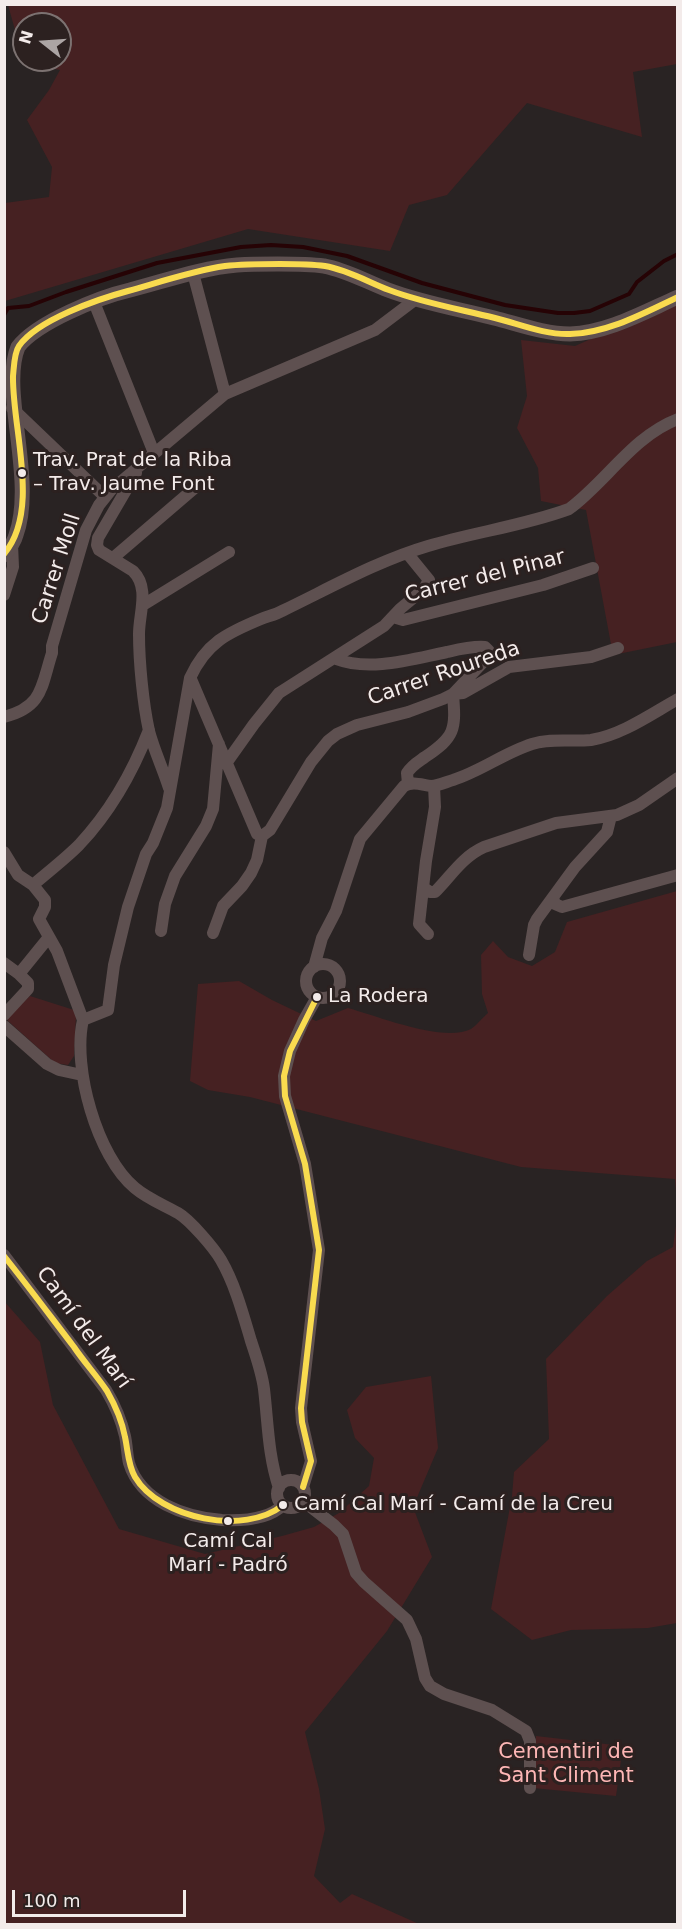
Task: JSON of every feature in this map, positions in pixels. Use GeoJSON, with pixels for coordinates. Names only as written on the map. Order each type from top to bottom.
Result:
{"type":"FeatureCollection","features":[{"type":"Feature","properties":{"kind":"street"},"geometry":{"type":"LineString","coordinates":[[4,595],[13,567],[8,549],[19,525],[22,497],[9,405],[7,380],[9,365],[21,343],[33,333],[54,320],[94,302],[118,293],[194,273],[237,265],[314,265],[342,271],[416,299],[543,330],[570,334],[609,326],[678,297]]}},
{"type":"Feature","properties":{"kind":"street"},"geometry":{"type":"LineString","coordinates":[[194,273],[225,394]]}},
{"type":"Feature","properties":{"kind":"street","name":"Carrer Moll"},"geometry":{"type":"LineString","coordinates":[[4,717],[32,706],[37,699],[86,530],[111,490],[225,394],[375,330],[416,299]]}},
{"type":"Feature","properties":{"kind":"street"},"geometry":{"type":"LineString","coordinates":[[94,302],[154,453]]}},
{"type":"Feature","properties":{"kind":"street"},"geometry":{"type":"LineString","coordinates":[[9,405],[105,497]]}},
{"type":"Feature","properties":{"kind":"street"},"geometry":{"type":"LineString","coordinates":[[83,1020],[108,1010],[114,965],[126,914],[143,861],[153,843],[166,808],[187,705],[190,678],[206,651],[230,633],[280,613],[336,583],[407,553],[563,511],[579,501],[653,432],[678,419]]}},
{"type":"Feature","properties":{"kind":"street"},"geometry":{"type":"LineString","coordinates":[[141,465],[98,538],[97,545],[99,550],[137,575],[141,587],[143,605],[139,646],[149,730],[170,789]]}},
{"type":"Feature","properties":{"kind":"street"},"geometry":{"type":"LineString","coordinates":[[113,558],[197,486]]}},
{"type":"Feature","properties":{"kind":"street"},"geometry":{"type":"LineString","coordinates":[[143,605],[229,552]]}},
{"type":"Feature","properties":{"kind":"street"},"geometry":{"type":"LineString","coordinates":[[393,617],[424,589],[429,580],[407,553]]}},
{"type":"Feature","properties":{"kind":"street","name":"Carrer del Pinar"},"geometry":{"type":"LineString","coordinates":[[227,762],[279,693],[384,626],[393,617],[403,620],[543,585],[594,568]]}},
{"type":"Feature","properties":{"kind":"street"},"geometry":{"type":"LineString","coordinates":[[336,658],[350,664],[376,664],[470,647],[485,647],[489,651],[488,657],[453,694],[455,721],[452,733],[443,744],[412,766],[407,773],[408,784]]}},
{"type":"Feature","properties":{"kind":"street","name":"Carrer Roureda"},"geometry":{"type":"LineString","coordinates":[[261,836],[270,830],[311,762],[328,741],[338,734],[357,725],[408,712],[453,694],[463,693],[509,667],[591,657],[618,648]]}},
{"type":"Feature","properties":{"kind":"street"},"geometry":{"type":"LineString","coordinates":[[190,678],[257,834],[261,836],[257,860],[251,873],[223,906],[213,933]]}},
{"type":"Feature","properties":{"kind":"street"},"geometry":{"type":"LineString","coordinates":[[314,967],[322,938],[336,911],[360,839],[404,786],[408,784],[434,786],[463,777],[501,757],[535,743],[590,740],[608,735],[678,699]]}},
{"type":"Feature","properties":{"kind":"street"},"geometry":{"type":"LineString","coordinates":[[187,705],[196,702],[203,708]]}},
{"type":"Feature","properties":{"kind":"street"},"geometry":{"type":"LineString","coordinates":[[33,885],[79,844],[105,813],[132,771],[149,730]]}},
{"type":"Feature","properties":{"kind":"street"},"geometry":{"type":"LineString","coordinates":[[161,931],[165,904],[175,876],[206,826],[213,809],[219,743]]}},
{"type":"Feature","properties":{"kind":"street"},"geometry":{"type":"LineString","coordinates":[[424,888],[435,892],[470,855],[491,844],[556,823],[611,816],[639,805],[678,778]]}},
{"type":"Feature","properties":{"kind":"street"},"geometry":{"type":"LineString","coordinates":[[428,934],[419,924],[435,807],[434,786]]}},
{"type":"Feature","properties":{"kind":"street"},"geometry":{"type":"LineString","coordinates":[[529,955],[534,925],[575,867],[607,832],[611,816]]}},
{"type":"Feature","properties":{"kind":"street"},"geometry":{"type":"LineString","coordinates":[[5,853],[18,875],[33,885],[46,903],[39,919],[57,951],[83,1020],[82,1075],[105,1148],[122,1174],[140,1192],[187,1220],[224,1264],[242,1310],[264,1387],[271,1462],[279,1488],[278,1500],[283,1505],[294,1508],[303,1501],[305,1493],[303,1487],[311,1461],[301,1408],[319,1250],[305,1164],[290,1117],[284,1083],[285,1070],[291,1051],[317,997]]}},
{"type":"Feature","properties":{"kind":"street"},"geometry":{"type":"LineString","coordinates":[[553,898],[555,904],[562,907],[678,875]]}},
{"type":"Feature","properties":{"kind":"street"},"geometry":{"type":"LineString","coordinates":[[19,974],[49,937]]}},
{"type":"Feature","properties":{"kind":"street"},"geometry":{"type":"LineString","coordinates":[[4,963],[28,983],[28,989],[4,1015]]}},
{"type":"Feature","properties":{"kind":"street"},"geometry":{"type":"LineString","coordinates":[[319,965],[334,968],[340,978],[338,989],[325,998],[317,997],[309,992],[306,981],[310,971],[319,965]]}},
{"type":"Feature","properties":{"kind":"street"},"geometry":{"type":"LineString","coordinates":[[4,1026],[52,1068],[82,1075]]}},
{"type":"Feature","properties":{"kind":"street","name":"Camí del Marí"},"geometry":{"type":"LineString","coordinates":[[4,1255],[106,1390],[117,1409],[133,1473],[147,1492],[163,1503],[183,1512],[215,1519],[235,1520],[259,1517],[276,1512],[283,1505]]}},
{"type":"Feature","properties":{"kind":"street"},"geometry":{"type":"LineString","coordinates":[[279,1488],[293,1480],[303,1487]]}},
{"type":"Feature","properties":{"kind":"street"},"geometry":{"type":"LineString","coordinates":[[303,1501],[344,1534],[356,1573],[407,1620],[416,1639],[425,1678],[430,1686],[444,1694],[492,1710],[526,1731],[530,1742],[530,1788]]}},
{"type":"Feature","properties":{"kind":"green space"},"geometry":{"type":"Polygon","coordinates":[[[8,5],[677,5],[677,64],[633,72],[642,137],[527,103],[447,195],[409,205],[390,251],[248,229],[5,301],[5,203],[49,197],[52,167],[27,120],[59,72],[72,72],[72,12],[12,12],[12,19],[8,5]]]}},
{"type":"Feature","properties":{"kind":"green space"},"geometry":{"type":"Polygon","coordinates":[[[677,305],[677,642],[613,655],[586,510],[541,501],[538,468],[517,428],[527,396],[521,340],[575,346],[677,305]]]}},
{"type":"Feature","properties":{"kind":"green space"},"geometry":{"type":"Polygon","coordinates":[[[677,891],[677,1204],[675,1179],[521,1167],[250,1097],[208,1090],[190,1081],[198,984],[239,981],[316,1021],[348,1008],[428,1031],[459,1032],[471,1029],[488,1013],[482,994],[481,955],[493,941],[508,957],[532,966],[555,952],[567,922],[677,891]]]}},
{"type":"Feature","properties":{"kind":"green space"},"geometry":{"type":"Polygon","coordinates":[[[30,996],[74,1010],[76,1016],[74,1056],[68,1065],[55,1063],[8,1021],[7,1017],[30,996]]]}},
{"type":"Feature","properties":{"kind":"green space"},"geometry":{"type":"Polygon","coordinates":[[[677,1218],[677,1623],[648,1628],[571,1630],[532,1640],[491,1609],[512,1496],[514,1472],[549,1439],[546,1359],[607,1296],[647,1261],[673,1247],[677,1218]]]}},
{"type":"Feature","properties":{"kind":"green space"},"geometry":{"type":"Polygon","coordinates":[[[4,1301],[40,1342],[53,1405],[119,1529],[205,1554],[314,1527],[339,1513],[369,1486],[374,1458],[355,1438],[347,1410],[366,1387],[431,1376],[438,1448],[413,1507],[432,1557],[387,1631],[305,1732],[319,1789],[325,1829],[314,1876],[340,1903],[352,1894],[419,1924],[5,1924],[4,1301]]]}},
{"type":"Feature","properties":{"kind":"green space","name":"Cementiri de Sant Climent"},"geometry":{"type":"Polygon","coordinates":[[[536,1736],[623,1746],[616,1796],[533,1788],[536,1736]]]}},
{"type":"Feature","properties":{"kind":"waterway"},"geometry":{"type":"LineString","coordinates":[[4,315],[8,308],[29,306],[157,263],[241,247],[271,245],[303,247],[347,256],[422,283],[505,305],[558,313],[574,313],[590,311],[629,294],[637,282],[664,261],[678,254]]}},
{"type":"Feature","properties":{"kind":"transit line"},"geometry":{"type":"LineString","coordinates":[[4,554],[15,536],[21,515],[23,492],[14,397],[13,376],[16,352],[28,336],[39,328],[85,305],[200,271],[225,266],[259,264],[325,266],[350,273],[415,299],[561,334],[584,333],[612,326],[678,297]]}},
{"type":"Feature","properties":{"kind":"transit line"},"geometry":{"type":"LineString","coordinates":[[303,1487],[311,1461],[301,1408],[319,1250],[305,1164],[285,1096],[284,1076],[290,1051],[317,997]]}},
{"type":"Feature","properties":{"kind":"transit line"},"geometry":{"type":"LineString","coordinates":[[4,1256],[107,1391],[122,1425],[133,1472],[147,1492],[163,1503],[183,1512],[226,1521],[247,1520],[267,1514],[283,1505]]}},
{"type":"Feature","properties":{"kind":"place","name":"Trav. Prat de la Riba – Trav. Jaume Font"},"geometry":{"type":"Point","coordinates":[22,473]}},
{"type":"Feature","properties":{"kind":"place","name":"La Rodera"},"geometry":{"type":"Point","coordinates":[317,997]}},
{"type":"Feature","properties":{"kind":"place","name":"Camí Cal Marí - Camí de la Creu"},"geometry":{"type":"Point","coordinates":[283,1505]}},
{"type":"Feature","properties":{"kind":"place","name":"Camí Cal Marí - Padró"},"geometry":{"type":"Point","coordinates":[228,1521]}}]}
